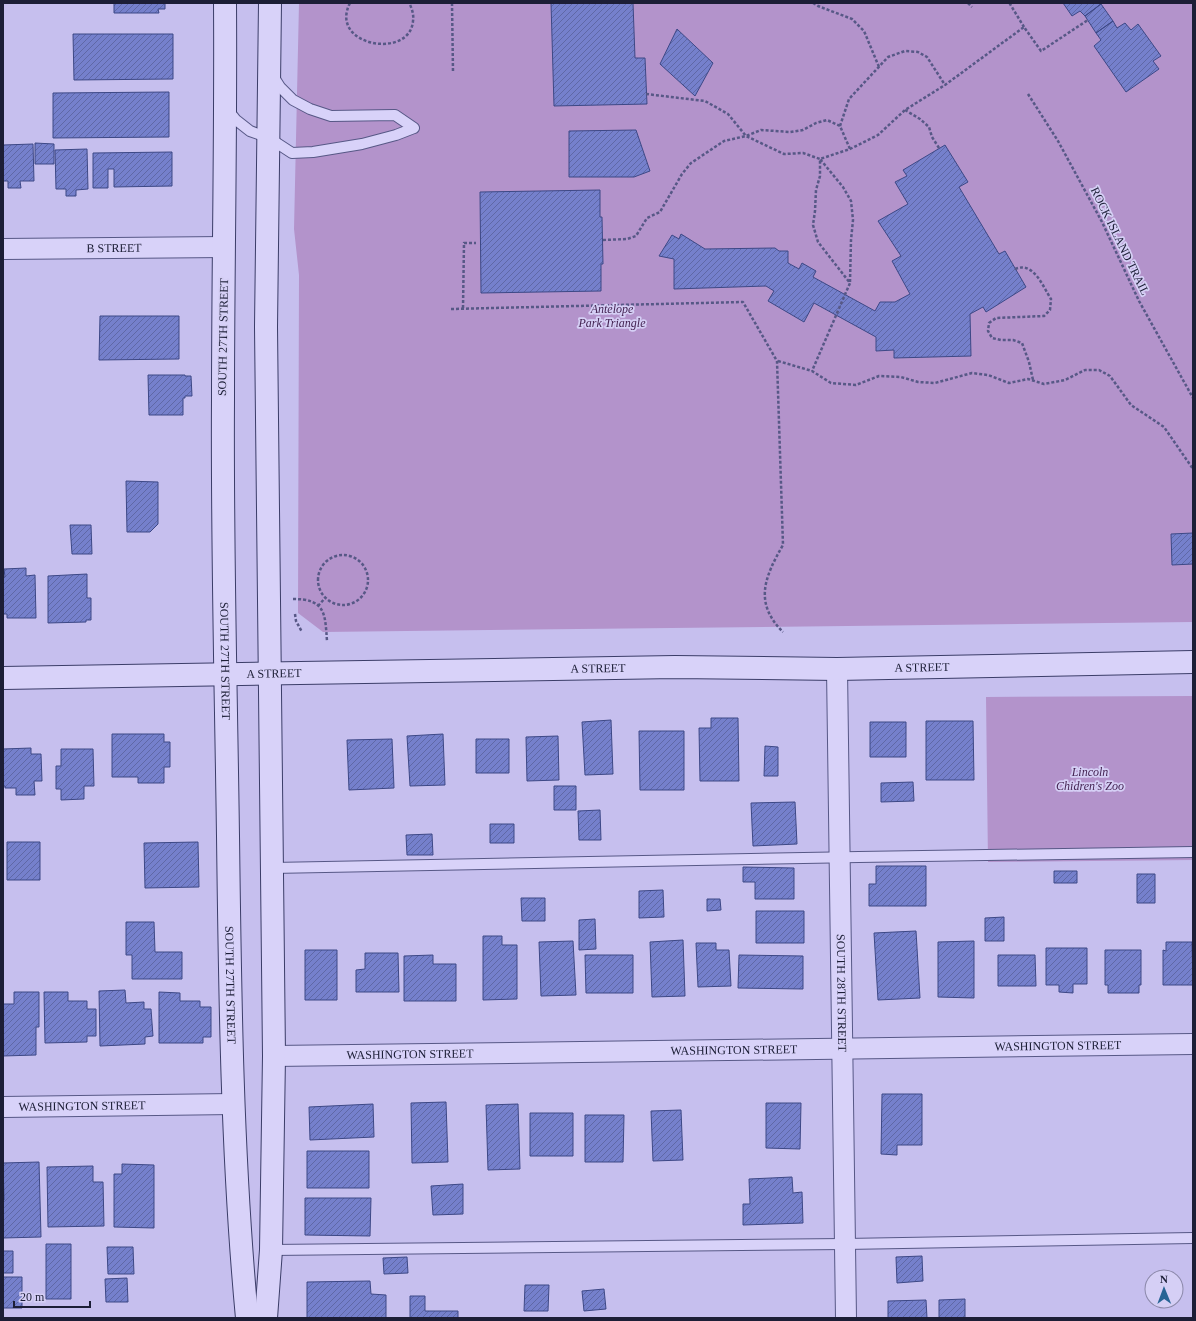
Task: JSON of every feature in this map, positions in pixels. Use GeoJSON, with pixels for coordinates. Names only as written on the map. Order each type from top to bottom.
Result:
{"type":"FeatureCollection","features":[{"type":"Feature","properties":{"kind":"main road","name":"SOUTH 27TH STREET"},"geometry":{"type":"LineString","coordinates":[[225,3],[226,107],[223,402],[225,674],[230,992],[233,1104],[240,1251],[247,1318]]}},
{"type":"Feature","properties":{"kind":"main road"},"geometry":{"type":"LineString","coordinates":[[266,1318],[271,1250],[274,1056],[266,327],[270,3]]}},
{"type":"Feature","properties":{"kind":"main road","name":"A STREET"},"geometry":{"type":"LineString","coordinates":[[3,678],[676,667],[837,669],[1193,662]]}},
{"type":"Feature","properties":{"kind":"street","name":"B STREET"},"geometry":{"type":"LineString","coordinates":[[3,249],[224,247]]}},
{"type":"Feature","properties":{"kind":"street","name":"SOUTH 28TH STREET"},"geometry":{"type":"LineString","coordinates":[[837,669],[846,1318]]}},
{"type":"Feature","properties":{"kind":"street","name":"WASHINGTON STREET"},"geometry":{"type":"LineString","coordinates":[[274,1056],[1193,1044]]}},
{"type":"Feature","properties":{"kind":"street","name":"WASHINGTON STREET"},"geometry":{"type":"LineString","coordinates":[[3,1107],[233,1104]]}},
{"type":"Feature","properties":{"kind":"lane"},"geometry":{"type":"LineString","coordinates":[[226,107],[236,120],[250,131],[269,138],[292,153],[313,152],[362,144],[396,135],[414,128],[395,115],[331,116],[310,109],[293,100],[280,87],[269,71]]}},
{"type":"Feature","properties":{"kind":"lane"},"geometry":{"type":"LineString","coordinates":[[272,868],[1193,852]]}},
{"type":"Feature","properties":{"kind":"lane"},"geometry":{"type":"LineString","coordinates":[[271,1250],[845,1244],[1193,1238]]}},
{"type":"Feature","properties":{"kind":"path"},"geometry":{"type":"LineString","coordinates":[[350,3],[346,15],[349,27],[353,34],[367,42],[378,44],[398,41],[405,37],[409,32],[412,25],[413,12],[409,3]]}},
{"type":"Feature","properties":{"kind":"path"},"geometry":{"type":"LineString","coordinates":[[452,3],[453,72]]}},
{"type":"Feature","properties":{"kind":"path"},"geometry":{"type":"LineString","coordinates":[[813,3],[852,19],[864,31],[879,67]]}},
{"type":"Feature","properties":{"kind":"path"},"geometry":{"type":"LineString","coordinates":[[968,3],[972,8]]}},
{"type":"Feature","properties":{"kind":"path"},"geometry":{"type":"LineString","coordinates":[[1010,3],[1024,27],[1041,51],[1088,20]]}},
{"type":"Feature","properties":{"kind":"path"},"geometry":{"type":"LineString","coordinates":[[820,159],[850,149],[878,135],[905,110],[945,85],[1024,27]]}},
{"type":"Feature","properties":{"kind":"path"},"geometry":{"type":"LineString","coordinates":[[850,149],[840,126],[849,99],[888,57],[905,51],[918,52],[927,57],[945,85]]}},
{"type":"Feature","properties":{"kind":"path"},"geometry":{"type":"LineString","coordinates":[[646,94],[705,101],[728,114],[746,136],[784,154],[803,153],[820,159],[843,187],[851,201],[853,220],[850,283],[812,371]]}},
{"type":"Feature","properties":{"kind":"path","name":"ROCK ISLAND TRAIL"},"geometry":{"type":"LineString","coordinates":[[1028,94],[1058,141],[1098,215],[1139,301],[1193,398]]}},
{"type":"Feature","properties":{"kind":"path"},"geometry":{"type":"LineString","coordinates":[[905,110],[920,119],[929,127],[932,137],[939,148]]}},
{"type":"Feature","properties":{"kind":"path"},"geometry":{"type":"LineString","coordinates":[[602,240],[627,239],[636,236],[647,218],[660,212],[682,174],[691,163],[724,141],[746,136],[761,130],[790,132],[803,130],[816,123],[826,120],[840,126]]}},
{"type":"Feature","properties":{"kind":"path"},"geometry":{"type":"LineString","coordinates":[[820,159],[820,176],[816,190],[813,225],[818,242],[850,283]]}},
{"type":"Feature","properties":{"kind":"path"},"geometry":{"type":"LineString","coordinates":[[463,308],[464,243],[476,243]]}},
{"type":"Feature","properties":{"kind":"path"},"geometry":{"type":"LineString","coordinates":[[1015,269],[1018,267],[1026,267],[1033,271],[1051,299],[1050,310],[1044,316],[996,318],[989,323],[988,331],[992,338],[1013,340],[1022,343],[1029,362],[1033,380]]}},
{"type":"Feature","properties":{"kind":"path"},"geometry":{"type":"LineString","coordinates":[[450,309],[743,302],[777,361],[783,545],[773,562],[766,584],[764,599],[768,612],[783,632]]}},
{"type":"Feature","properties":{"kind":"path"},"geometry":{"type":"LineString","coordinates":[[777,361],[812,371],[831,383],[856,385],[878,376],[901,377],[918,382],[935,383],[972,373],[988,375],[1009,383],[1028,379],[1044,384],[1065,380],[1085,370],[1099,370],[1110,376],[1131,405],[1164,427],[1193,469]]}},
{"type":"Feature","properties":{"kind":"path"},"geometry":{"type":"LineString","coordinates":[[338,555],[350,556],[360,561],[366,571],[368,582],[364,593],[355,602],[343,605],[331,602],[326,597],[322,593],[318,581],[321,568],[328,560],[338,555]]}},
{"type":"Feature","properties":{"kind":"path"},"geometry":{"type":"LineString","coordinates":[[318,606],[326,597]]}},
{"type":"Feature","properties":{"kind":"path"},"geometry":{"type":"LineString","coordinates":[[292,599],[305,599],[318,606],[323,611],[327,641]]}},
{"type":"Feature","properties":{"kind":"path"},"geometry":{"type":"LineString","coordinates":[[295,614],[296,621],[302,632]]}},
{"type":"Feature","properties":{"kind":"green space","name":"Antelope Park Triangle"},"geometry":{"type":"Polygon","coordinates":[[[299,3],[1193,3],[1193,622],[323,632],[298,613],[299,275],[294,229],[299,3]]]}},
{"type":"Feature","properties":{"kind":"green space","name":"Lincoln Chidren's Zoo"},"geometry":{"type":"Polygon","coordinates":[[[1193,696],[1193,860],[988,862],[986,697],[1193,696]]]}},
{"type":"Feature","properties":{"kind":"building"},"geometry":{"type":"Polygon","coordinates":[[[114,3],[165,3],[165,9],[158,9],[159,13],[114,13],[114,3]]]}},
{"type":"Feature","properties":{"kind":"building"},"geometry":{"type":"Polygon","coordinates":[[[551,3],[633,3],[635,58],[645,58],[647,104],[554,106],[551,3]]]}},
{"type":"Feature","properties":{"kind":"building"},"geometry":{"type":"Polygon","coordinates":[[[1063,3],[1101,4],[1085,16],[1080,11],[1072,16],[1063,3]]]}},
{"type":"Feature","properties":{"kind":"building"},"geometry":{"type":"Polygon","coordinates":[[[1101,4],[1113,21],[1096,33],[1085,16],[1101,4]]]}},
{"type":"Feature","properties":{"kind":"building"},"geometry":{"type":"Polygon","coordinates":[[[1113,21],[1117,28],[1125,23],[1131,30],[1138,24],[1161,56],[1153,61],[1159,69],[1126,92],[1094,46],[1101,40],[1096,33],[1113,21]]]}},
{"type":"Feature","properties":{"kind":"building"},"geometry":{"type":"Polygon","coordinates":[[[677,29],[713,63],[695,96],[660,64],[677,29]]]}},
{"type":"Feature","properties":{"kind":"building"},"geometry":{"type":"Polygon","coordinates":[[[73,34],[173,34],[173,79],[74,80],[73,34]]]}},
{"type":"Feature","properties":{"kind":"building"},"geometry":{"type":"Polygon","coordinates":[[[169,92],[169,137],[53,138],[53,93],[169,92]]]}},
{"type":"Feature","properties":{"kind":"building"},"geometry":{"type":"Polygon","coordinates":[[[636,130],[650,171],[634,177],[569,177],[569,131],[636,130]]]}},
{"type":"Feature","properties":{"kind":"building"},"geometry":{"type":"Polygon","coordinates":[[[35,143],[54,144],[54,164],[35,164],[35,143]]]}},
{"type":"Feature","properties":{"kind":"building"},"geometry":{"type":"Polygon","coordinates":[[[33,144],[34,181],[20,181],[21,188],[8,188],[8,181],[3,181],[3,145],[33,144]]]}},
{"type":"Feature","properties":{"kind":"building"},"geometry":{"type":"Polygon","coordinates":[[[945,145],[968,182],[959,187],[999,254],[1005,251],[1026,287],[986,312],[983,307],[970,314],[971,356],[894,358],[894,350],[876,351],[876,337],[814,303],[804,322],[768,301],[774,291],[766,286],[674,289],[674,259],[659,256],[672,235],[679,239],[681,234],[705,249],[775,248],[779,251],[788,251],[788,263],[799,269],[802,263],[816,271],[813,277],[875,311],[880,302],[895,302],[910,294],[892,261],[901,256],[878,221],[908,204],[895,182],[907,176],[903,170],[945,145]]]}},
{"type":"Feature","properties":{"kind":"building"},"geometry":{"type":"Polygon","coordinates":[[[87,149],[88,189],[76,190],[76,196],[66,196],[66,189],[56,189],[55,150],[87,149]]]}},
{"type":"Feature","properties":{"kind":"building"},"geometry":{"type":"Polygon","coordinates":[[[172,152],[172,186],[114,187],[114,169],[108,169],[108,188],[93,188],[93,153],[172,152]]]}},
{"type":"Feature","properties":{"kind":"building"},"geometry":{"type":"Polygon","coordinates":[[[600,190],[603,264],[601,264],[601,291],[481,293],[480,192],[600,190]]]}},
{"type":"Feature","properties":{"kind":"building"},"geometry":{"type":"Polygon","coordinates":[[[100,316],[179,316],[179,359],[99,360],[100,316]]]}},
{"type":"Feature","properties":{"kind":"building"},"geometry":{"type":"Polygon","coordinates":[[[148,375],[191,376],[192,396],[185,396],[185,398],[183,398],[183,415],[149,415],[148,375]]]}},
{"type":"Feature","properties":{"kind":"building"},"geometry":{"type":"Polygon","coordinates":[[[126,481],[158,482],[158,524],[150,532],[127,532],[126,481]]]}},
{"type":"Feature","properties":{"kind":"building"},"geometry":{"type":"Polygon","coordinates":[[[70,525],[91,525],[92,554],[72,554],[70,525]]]}},
{"type":"Feature","properties":{"kind":"building"},"geometry":{"type":"Polygon","coordinates":[[[1193,533],[1193,564],[1172,565],[1171,534],[1193,533]]]}},
{"type":"Feature","properties":{"kind":"building"},"geometry":{"type":"Polygon","coordinates":[[[26,568],[26,576],[35,575],[36,618],[7,618],[7,614],[3,614],[4,569],[26,568]]]}},
{"type":"Feature","properties":{"kind":"building"},"geometry":{"type":"Polygon","coordinates":[[[87,574],[87,598],[91,598],[91,620],[86,620],[86,622],[48,623],[48,576],[87,574]]]}},
{"type":"Feature","properties":{"kind":"building"},"geometry":{"type":"Polygon","coordinates":[[[711,718],[738,718],[739,781],[700,781],[699,728],[711,728],[711,718]]]}},
{"type":"Feature","properties":{"kind":"building"},"geometry":{"type":"Polygon","coordinates":[[[611,720],[613,774],[585,775],[582,722],[611,720]]]}},
{"type":"Feature","properties":{"kind":"building"},"geometry":{"type":"Polygon","coordinates":[[[926,721],[973,721],[974,780],[926,780],[926,721]]]}},
{"type":"Feature","properties":{"kind":"building"},"geometry":{"type":"Polygon","coordinates":[[[870,722],[906,722],[906,757],[870,757],[870,722]]]}},
{"type":"Feature","properties":{"kind":"building"},"geometry":{"type":"Polygon","coordinates":[[[639,731],[684,731],[684,790],[640,790],[639,731]]]}},
{"type":"Feature","properties":{"kind":"building"},"geometry":{"type":"Polygon","coordinates":[[[112,734],[164,734],[164,742],[170,742],[170,767],[164,767],[164,783],[138,783],[138,777],[112,777],[112,734]]]}},
{"type":"Feature","properties":{"kind":"building"},"geometry":{"type":"Polygon","coordinates":[[[443,734],[445,785],[410,786],[407,736],[443,734]]]}},
{"type":"Feature","properties":{"kind":"building"},"geometry":{"type":"Polygon","coordinates":[[[558,736],[559,780],[527,781],[526,737],[558,736]]]}},
{"type":"Feature","properties":{"kind":"building"},"geometry":{"type":"Polygon","coordinates":[[[392,739],[394,788],[349,790],[347,740],[392,739]]]}},
{"type":"Feature","properties":{"kind":"building"},"geometry":{"type":"Polygon","coordinates":[[[476,739],[509,739],[509,773],[476,773],[476,739]]]}},
{"type":"Feature","properties":{"kind":"building"},"geometry":{"type":"Polygon","coordinates":[[[765,746],[778,747],[778,776],[764,776],[765,746]]]}},
{"type":"Feature","properties":{"kind":"building"},"geometry":{"type":"Polygon","coordinates":[[[31,748],[31,754],[41,754],[42,781],[34,781],[35,795],[16,795],[16,788],[5,788],[5,786],[3,786],[3,749],[31,748]]]}},
{"type":"Feature","properties":{"kind":"building"},"geometry":{"type":"Polygon","coordinates":[[[61,749],[93,749],[94,786],[84,786],[84,799],[61,800],[61,789],[56,789],[56,766],[61,766],[61,749]]]}},
{"type":"Feature","properties":{"kind":"building"},"geometry":{"type":"Polygon","coordinates":[[[913,782],[914,801],[881,802],[881,783],[913,782]]]}},
{"type":"Feature","properties":{"kind":"building"},"geometry":{"type":"Polygon","coordinates":[[[554,786],[576,786],[576,810],[554,810],[554,786]]]}},
{"type":"Feature","properties":{"kind":"building"},"geometry":{"type":"Polygon","coordinates":[[[795,802],[797,844],[753,846],[751,803],[795,802]]]}},
{"type":"Feature","properties":{"kind":"building"},"geometry":{"type":"Polygon","coordinates":[[[600,810],[601,840],[579,840],[578,811],[600,810]]]}},
{"type":"Feature","properties":{"kind":"building"},"geometry":{"type":"Polygon","coordinates":[[[490,824],[514,824],[514,843],[490,843],[490,824]]]}},
{"type":"Feature","properties":{"kind":"building"},"geometry":{"type":"Polygon","coordinates":[[[432,834],[433,855],[407,855],[406,835],[432,834]]]}},
{"type":"Feature","properties":{"kind":"building"},"geometry":{"type":"Polygon","coordinates":[[[7,842],[40,842],[40,880],[7,880],[7,842]]]}},
{"type":"Feature","properties":{"kind":"building"},"geometry":{"type":"Polygon","coordinates":[[[198,842],[199,887],[145,888],[144,843],[198,842]]]}},
{"type":"Feature","properties":{"kind":"building"},"geometry":{"type":"Polygon","coordinates":[[[876,866],[926,866],[926,906],[869,906],[869,884],[876,884],[876,866]]]}},
{"type":"Feature","properties":{"kind":"building"},"geometry":{"type":"Polygon","coordinates":[[[743,867],[794,868],[794,899],[755,899],[755,882],[743,882],[743,867]]]}},
{"type":"Feature","properties":{"kind":"building"},"geometry":{"type":"Polygon","coordinates":[[[1054,871],[1077,871],[1077,883],[1054,883],[1054,871]]]}},
{"type":"Feature","properties":{"kind":"building"},"geometry":{"type":"Polygon","coordinates":[[[1137,874],[1155,874],[1155,903],[1137,903],[1137,874]]]}},
{"type":"Feature","properties":{"kind":"building"},"geometry":{"type":"Polygon","coordinates":[[[663,890],[664,917],[639,918],[639,891],[663,890]]]}},
{"type":"Feature","properties":{"kind":"building"},"geometry":{"type":"Polygon","coordinates":[[[521,898],[545,898],[545,921],[522,921],[521,898]]]}},
{"type":"Feature","properties":{"kind":"building"},"geometry":{"type":"Polygon","coordinates":[[[707,899],[720,899],[721,910],[707,911],[707,899]]]}},
{"type":"Feature","properties":{"kind":"building"},"geometry":{"type":"Polygon","coordinates":[[[756,911],[804,911],[804,943],[756,943],[756,911]]]}},
{"type":"Feature","properties":{"kind":"building"},"geometry":{"type":"Polygon","coordinates":[[[1004,917],[1004,941],[985,941],[985,918],[1004,917]]]}},
{"type":"Feature","properties":{"kind":"building"},"geometry":{"type":"Polygon","coordinates":[[[595,919],[596,949],[579,950],[579,920],[595,919]]]}},
{"type":"Feature","properties":{"kind":"building"},"geometry":{"type":"Polygon","coordinates":[[[126,922],[154,922],[155,952],[182,952],[182,979],[132,979],[132,955],[126,955],[126,922]]]}},
{"type":"Feature","properties":{"kind":"building"},"geometry":{"type":"Polygon","coordinates":[[[916,931],[920,998],[878,1000],[874,933],[916,931]]]}},
{"type":"Feature","properties":{"kind":"building"},"geometry":{"type":"Polygon","coordinates":[[[483,936],[502,936],[502,945],[517,945],[517,999],[483,1000],[483,936]]]}},
{"type":"Feature","properties":{"kind":"building"},"geometry":{"type":"Polygon","coordinates":[[[683,940],[685,996],[652,997],[650,942],[683,940]]]}},
{"type":"Feature","properties":{"kind":"building"},"geometry":{"type":"Polygon","coordinates":[[[573,941],[576,995],[541,996],[539,942],[573,941]]]}},
{"type":"Feature","properties":{"kind":"building"},"geometry":{"type":"Polygon","coordinates":[[[974,941],[974,998],[938,997],[938,942],[974,941]]]}},
{"type":"Feature","properties":{"kind":"building"},"geometry":{"type":"Polygon","coordinates":[[[1166,942],[1192,942],[1193,985],[1163,985],[1163,950],[1166,951],[1166,942]]]}},
{"type":"Feature","properties":{"kind":"building"},"geometry":{"type":"Polygon","coordinates":[[[696,943],[716,943],[716,950],[729,950],[731,986],[698,987],[696,943]]]}},
{"type":"Feature","properties":{"kind":"building"},"geometry":{"type":"Polygon","coordinates":[[[1046,948],[1087,948],[1087,984],[1073,984],[1073,993],[1059,992],[1059,985],[1046,985],[1046,948]]]}},
{"type":"Feature","properties":{"kind":"building"},"geometry":{"type":"Polygon","coordinates":[[[305,950],[337,950],[337,1000],[305,1000],[305,950]]]}},
{"type":"Feature","properties":{"kind":"building"},"geometry":{"type":"Polygon","coordinates":[[[1105,950],[1141,950],[1141,985],[1139,985],[1139,993],[1108,993],[1108,985],[1105,985],[1105,950]]]}},
{"type":"Feature","properties":{"kind":"building"},"geometry":{"type":"Polygon","coordinates":[[[365,953],[398,953],[399,992],[356,992],[356,970],[365,969],[365,953]]]}},
{"type":"Feature","properties":{"kind":"building"},"geometry":{"type":"Polygon","coordinates":[[[433,955],[433,964],[456,964],[456,1001],[404,1001],[404,956],[433,955]]]}},
{"type":"Feature","properties":{"kind":"building"},"geometry":{"type":"Polygon","coordinates":[[[585,955],[633,955],[633,993],[586,993],[585,955]]]}},
{"type":"Feature","properties":{"kind":"building"},"geometry":{"type":"Polygon","coordinates":[[[739,955],[803,956],[803,989],[738,988],[739,955]]]}},
{"type":"Feature","properties":{"kind":"building"},"geometry":{"type":"Polygon","coordinates":[[[998,955],[1035,955],[1036,986],[998,986],[998,955]]]}},
{"type":"Feature","properties":{"kind":"building"},"geometry":{"type":"Polygon","coordinates":[[[125,990],[126,1003],[144,1002],[144,1009],[151,1009],[153,1036],[145,1037],[145,1044],[100,1046],[99,991],[125,990]]]}},
{"type":"Feature","properties":{"kind":"building"},"geometry":{"type":"Polygon","coordinates":[[[14,992],[39,992],[39,1027],[36,1027],[36,1055],[3,1056],[3,1004],[14,1004],[14,992]]]}},
{"type":"Feature","properties":{"kind":"building"},"geometry":{"type":"Polygon","coordinates":[[[44,992],[68,992],[68,1001],[87,1001],[87,1009],[96,1009],[96,1036],[87,1036],[87,1042],[45,1043],[44,992]]]}},
{"type":"Feature","properties":{"kind":"building"},"geometry":{"type":"Polygon","coordinates":[[[159,992],[180,993],[180,1001],[200,1001],[200,1007],[211,1007],[211,1037],[203,1037],[203,1043],[159,1043],[159,992]]]}},
{"type":"Feature","properties":{"kind":"building"},"geometry":{"type":"Polygon","coordinates":[[[882,1094],[922,1094],[922,1145],[897,1145],[897,1155],[881,1154],[882,1094]]]}},
{"type":"Feature","properties":{"kind":"building"},"geometry":{"type":"Polygon","coordinates":[[[446,1102],[448,1162],[412,1163],[411,1103],[446,1102]]]}},
{"type":"Feature","properties":{"kind":"building"},"geometry":{"type":"Polygon","coordinates":[[[766,1103],[801,1103],[800,1149],[766,1148],[766,1103]]]}},
{"type":"Feature","properties":{"kind":"building"},"geometry":{"type":"Polygon","coordinates":[[[373,1104],[374,1137],[310,1140],[309,1107],[373,1104]]]}},
{"type":"Feature","properties":{"kind":"building"},"geometry":{"type":"Polygon","coordinates":[[[518,1104],[520,1169],[488,1170],[486,1105],[518,1104]]]}},
{"type":"Feature","properties":{"kind":"building"},"geometry":{"type":"Polygon","coordinates":[[[681,1110],[683,1160],[653,1161],[651,1111],[681,1110]]]}},
{"type":"Feature","properties":{"kind":"building"},"geometry":{"type":"Polygon","coordinates":[[[530,1113],[573,1113],[573,1156],[530,1156],[530,1113]]]}},
{"type":"Feature","properties":{"kind":"building"},"geometry":{"type":"Polygon","coordinates":[[[585,1115],[624,1115],[623,1162],[585,1162],[585,1115]]]}},
{"type":"Feature","properties":{"kind":"building"},"geometry":{"type":"Polygon","coordinates":[[[307,1151],[369,1151],[369,1188],[307,1188],[307,1151]]]}},
{"type":"Feature","properties":{"kind":"building"},"geometry":{"type":"Polygon","coordinates":[[[39,1162],[41,1237],[3,1238],[3,1163],[39,1162]]]}},
{"type":"Feature","properties":{"kind":"building"},"geometry":{"type":"Polygon","coordinates":[[[122,1164],[154,1165],[154,1228],[114,1227],[114,1174],[122,1174],[122,1164]]]}},
{"type":"Feature","properties":{"kind":"building"},"geometry":{"type":"Polygon","coordinates":[[[93,1166],[93,1182],[103,1182],[104,1226],[48,1227],[47,1167],[93,1166]]]}},
{"type":"Feature","properties":{"kind":"building"},"geometry":{"type":"Polygon","coordinates":[[[792,1177],[793,1193],[802,1192],[803,1223],[743,1225],[743,1204],[750,1204],[749,1179],[792,1177]]]}},
{"type":"Feature","properties":{"kind":"building"},"geometry":{"type":"Polygon","coordinates":[[[463,1184],[463,1214],[433,1215],[431,1186],[463,1184]]]}},
{"type":"Feature","properties":{"kind":"building"},"geometry":{"type":"Polygon","coordinates":[[[305,1198],[371,1198],[370,1236],[305,1235],[305,1198]]]}},
{"type":"Feature","properties":{"kind":"building"},"geometry":{"type":"Polygon","coordinates":[[[46,1244],[71,1244],[71,1299],[46,1299],[46,1244]]]}},
{"type":"Feature","properties":{"kind":"building"},"geometry":{"type":"Polygon","coordinates":[[[107,1247],[133,1247],[134,1274],[108,1274],[107,1247]]]}},
{"type":"Feature","properties":{"kind":"building"},"geometry":{"type":"Polygon","coordinates":[[[3,1251],[13,1251],[13,1273],[3,1273],[3,1251]]]}},
{"type":"Feature","properties":{"kind":"building"},"geometry":{"type":"Polygon","coordinates":[[[922,1256],[923,1281],[897,1283],[896,1257],[922,1256]]]}},
{"type":"Feature","properties":{"kind":"building"},"geometry":{"type":"Polygon","coordinates":[[[407,1257],[408,1273],[384,1274],[383,1258],[407,1257]]]}},
{"type":"Feature","properties":{"kind":"building"},"geometry":{"type":"Polygon","coordinates":[[[3,1277],[22,1277],[22,1308],[3,1308],[3,1277]]]}},
{"type":"Feature","properties":{"kind":"building"},"geometry":{"type":"Polygon","coordinates":[[[127,1278],[128,1302],[106,1302],[105,1279],[127,1278]]]}},
{"type":"Feature","properties":{"kind":"building"},"geometry":{"type":"Polygon","coordinates":[[[370,1281],[371,1294],[386,1295],[386,1318],[307,1318],[307,1282],[370,1281]]]}},
{"type":"Feature","properties":{"kind":"building"},"geometry":{"type":"Polygon","coordinates":[[[525,1285],[549,1285],[548,1311],[524,1311],[525,1285]]]}},
{"type":"Feature","properties":{"kind":"building"},"geometry":{"type":"Polygon","coordinates":[[[604,1289],[606,1309],[584,1311],[582,1291],[604,1289]]]}},
{"type":"Feature","properties":{"kind":"building"},"geometry":{"type":"Polygon","coordinates":[[[410,1296],[425,1296],[425,1311],[458,1311],[458,1318],[410,1318],[410,1296]]]}},
{"type":"Feature","properties":{"kind":"building"},"geometry":{"type":"Polygon","coordinates":[[[965,1299],[965,1318],[939,1318],[939,1300],[965,1299]]]}},
{"type":"Feature","properties":{"kind":"building"},"geometry":{"type":"Polygon","coordinates":[[[926,1300],[927,1318],[888,1318],[888,1301],[926,1300]]]}}]}
